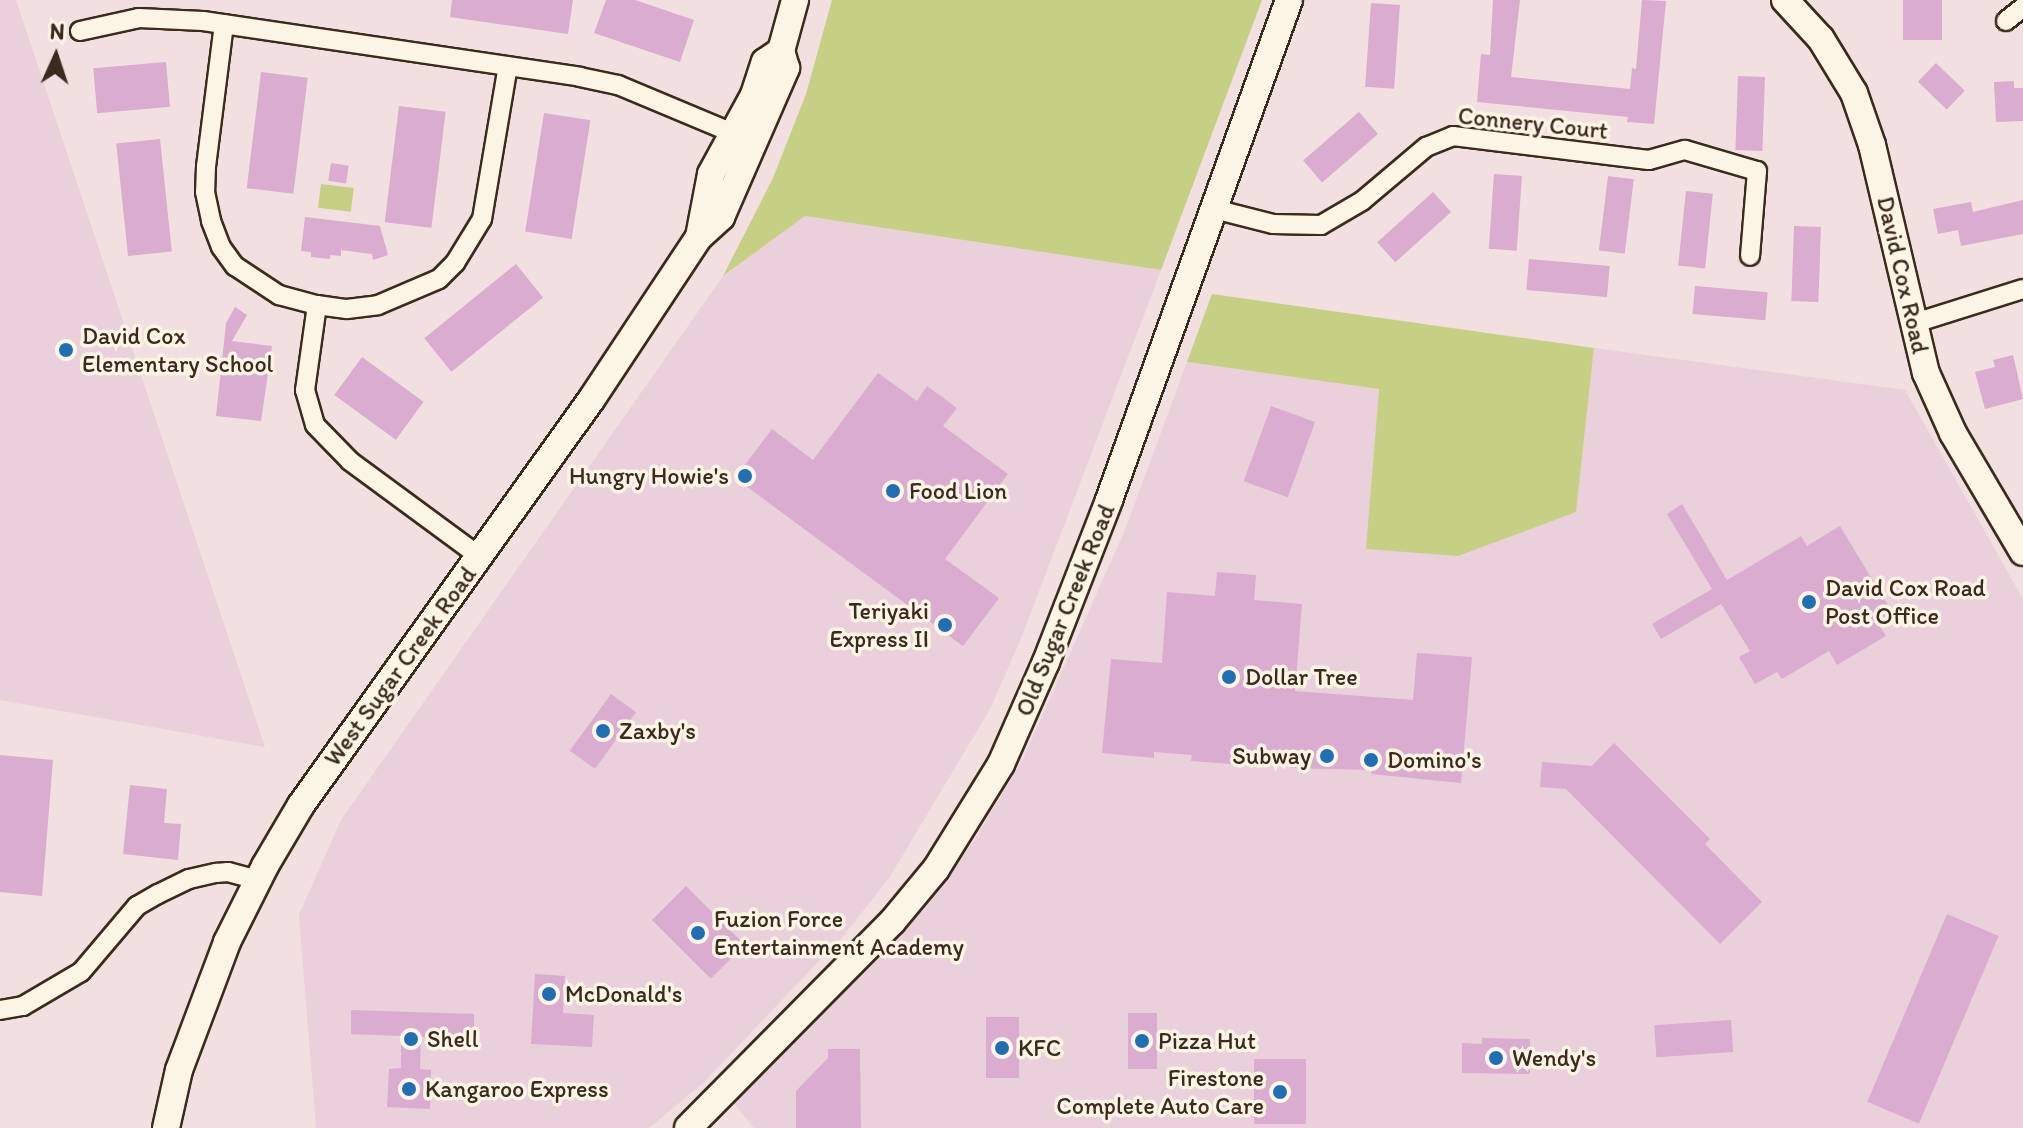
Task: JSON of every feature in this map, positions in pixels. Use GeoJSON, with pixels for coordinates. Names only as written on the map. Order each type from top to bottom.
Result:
{"type":"FeatureCollection","features":[{"type":"Feature","properties":{"kind":"main road","name":"West Sugar Creek Road"},"geometry":{"type":"LineString","coordinates":[[166,1128],[179,1070],[209,986],[258,880],[301,805],[621,358],[699,237],[721,217],[786,68],[781,51],[795,0]]}},
{"type":"Feature","properties":{"kind":"main road","name":"Old Sugar Creek Road"},"geometry":{"type":"LineString","coordinates":[[688,1128],[892,922],[936,869],[1001,764],[1046,662],[1109,500],[1289,0]]}},
{"type":"Feature","properties":{"kind":"main road","name":"David Cox Road"},"geometry":{"type":"LineString","coordinates":[[1785,0],[1821,39],[1854,93],[1878,168],[1912,324],[1926,373],[1941,408],[2023,552]]}},
{"type":"Feature","properties":{"kind":"main road","name":"West Sugar Creek Road"},"geometry":{"type":"LineString","coordinates":[[699,237],[711,174],[735,134],[765,62],[781,51]]}},
{"type":"Feature","properties":{"kind":"street"},"geometry":{"type":"LineString","coordinates":[[2006,21],[2023,7]]}},
{"type":"Feature","properties":{"kind":"street"},"geometry":{"type":"LineString","coordinates":[[80,31],[139,18],[224,24],[508,66],[618,85],[735,134]]}},
{"type":"Feature","properties":{"kind":"street"},"geometry":{"type":"LineString","coordinates":[[224,24],[206,166],[205,192],[211,221],[221,247],[235,266],[279,295],[317,305],[347,309],[378,305],[439,279],[455,263],[482,219],[508,66]]}},
{"type":"Feature","properties":{"kind":"street","name":"Connery Court"},"geometry":{"type":"LineString","coordinates":[[1214,209],[1273,224],[1321,225],[1362,201],[1426,147],[1453,136],[1649,160],[1685,150],[1757,171],[1750,256]]}},
{"type":"Feature","properties":{"kind":"street"},"geometry":{"type":"LineString","coordinates":[[1912,324],[2023,289]]}},
{"type":"Feature","properties":{"kind":"street"},"geometry":{"type":"LineString","coordinates":[[317,305],[305,390],[315,425],[350,461],[479,556]]}},
{"type":"Feature","properties":{"kind":"street"},"geometry":{"type":"LineString","coordinates":[[0,1010],[23,1006],[81,972],[137,906],[158,894],[189,879],[216,873],[228,872],[258,880]]}},
{"type":"Feature","properties":{"kind":"shaded area","name":"David Cox Elementary School"},"geometry":{"type":"Polygon","coordinates":[[[0,0],[16,0],[265,747],[0,700],[0,0]]]}},
{"type":"Feature","properties":{"kind":"shaded area"},"geometry":{"type":"Polygon","coordinates":[[[805,216],[1161,270],[1022,636],[990,709],[889,878],[844,935],[702,1084],[649,1128],[316,1128],[299,915],[341,820],[723,276],[805,216]]]}},
{"type":"Feature","properties":{"kind":"shaded area"},"geometry":{"type":"Polygon","coordinates":[[[1594,348],[1905,390],[2023,599],[2023,1128],[754,1128],[734,1104],[915,907],[922,912],[975,839],[1022,761],[1125,530],[1187,362],[1379,389],[1367,548],[1576,511],[1594,348]]]}},
{"type":"Feature","properties":{"kind":"green space"},"geometry":{"type":"Polygon","coordinates":[[[832,0],[1262,0],[1161,270],[805,216],[723,276],[773,178],[806,94],[832,0]]]}},
{"type":"Feature","properties":{"kind":"green space"},"geometry":{"type":"Polygon","coordinates":[[[321,184],[354,188],[351,212],[318,208],[321,184]]]}},
{"type":"Feature","properties":{"kind":"green space"},"geometry":{"type":"Polygon","coordinates":[[[1212,294],[1594,348],[1576,512],[1458,556],[1366,549],[1379,389],[1187,362],[1212,294]]]}},
{"type":"Feature","properties":{"kind":"building"},"geometry":{"type":"Polygon","coordinates":[[[452,0],[573,0],[568,34],[450,17],[452,0]]]}},
{"type":"Feature","properties":{"kind":"building"},"geometry":{"type":"Polygon","coordinates":[[[606,0],[635,0],[694,20],[680,62],[594,33],[606,0]]]}},
{"type":"Feature","properties":{"kind":"building"},"geometry":{"type":"Polygon","coordinates":[[[1493,0],[1520,0],[1511,77],[1630,89],[1632,68],[1636,69],[1642,0],[1666,1],[1654,124],[1627,122],[1628,117],[1477,102],[1481,54],[1490,55],[1493,0]]]}},
{"type":"Feature","properties":{"kind":"building"},"geometry":{"type":"Polygon","coordinates":[[[1903,0],[1942,0],[1942,40],[1903,40],[1903,0]]]}},
{"type":"Feature","properties":{"kind":"building"},"geometry":{"type":"Polygon","coordinates":[[[1371,3],[1400,5],[1394,89],[1365,87],[1371,3]]]}},
{"type":"Feature","properties":{"kind":"building"},"geometry":{"type":"Polygon","coordinates":[[[166,62],[170,107],[97,113],[93,68],[166,62]]]}},
{"type":"Feature","properties":{"kind":"building"},"geometry":{"type":"Polygon","coordinates":[[[1936,63],[1965,91],[1947,109],[1918,82],[1936,63]]]}},
{"type":"Feature","properties":{"kind":"building"},"geometry":{"type":"Polygon","coordinates":[[[261,72],[308,78],[293,194],[247,188],[261,72]]]}},
{"type":"Feature","properties":{"kind":"building"},"geometry":{"type":"Polygon","coordinates":[[[1738,76],[1765,77],[1762,151],[1735,150],[1738,76]]]}},
{"type":"Feature","properties":{"kind":"building"},"geometry":{"type":"Polygon","coordinates":[[[2014,81],[2014,88],[2023,88],[2023,121],[1996,122],[1994,82],[2014,81]]]}},
{"type":"Feature","properties":{"kind":"building"},"geometry":{"type":"Polygon","coordinates":[[[399,106],[446,112],[431,228],[385,222],[399,106]]]}},
{"type":"Feature","properties":{"kind":"building"},"geometry":{"type":"Polygon","coordinates":[[[1359,112],[1378,134],[1322,182],[1303,161],[1359,112]]]}},
{"type":"Feature","properties":{"kind":"building"},"geometry":{"type":"Polygon","coordinates":[[[544,113],[590,120],[572,239],[525,232],[544,113]]]}},
{"type":"Feature","properties":{"kind":"building"},"geometry":{"type":"Polygon","coordinates":[[[160,139],[172,251],[128,256],[116,144],[160,139]]]}},
{"type":"Feature","properties":{"kind":"building"},"geometry":{"type":"Polygon","coordinates":[[[331,163],[349,166],[346,184],[328,181],[331,163]]]}},
{"type":"Feature","properties":{"kind":"building"},"geometry":{"type":"Polygon","coordinates":[[[1494,174],[1522,176],[1517,251],[1489,249],[1494,174]]]}},
{"type":"Feature","properties":{"kind":"building"},"geometry":{"type":"Polygon","coordinates":[[[1608,176],[1634,179],[1625,254],[1599,250],[1608,176]]]}},
{"type":"Feature","properties":{"kind":"building"},"geometry":{"type":"Polygon","coordinates":[[[1686,191],[1713,194],[1705,268],[1678,266],[1686,191]]]}},
{"type":"Feature","properties":{"kind":"building"},"geometry":{"type":"Polygon","coordinates":[[[1433,192],[1451,212],[1395,262],[1377,242],[1433,192]]]}},
{"type":"Feature","properties":{"kind":"building"},"geometry":{"type":"Polygon","coordinates":[[[2023,200],[2023,234],[1961,246],[1958,230],[1938,234],[1933,209],[1971,202],[1973,212],[2023,200]]]}},
{"type":"Feature","properties":{"kind":"building"},"geometry":{"type":"Polygon","coordinates":[[[305,217],[380,226],[388,255],[373,260],[372,254],[341,250],[341,256],[330,255],[330,259],[311,257],[311,252],[301,251],[305,217]]]}},
{"type":"Feature","properties":{"kind":"building"},"geometry":{"type":"Polygon","coordinates":[[[1794,226],[1821,227],[1818,302],[1791,301],[1794,226]]]}},
{"type":"Feature","properties":{"kind":"building"},"geometry":{"type":"Polygon","coordinates":[[[1529,259],[1610,266],[1607,297],[1526,290],[1529,259]]]}},
{"type":"Feature","properties":{"kind":"building"},"geometry":{"type":"Polygon","coordinates":[[[516,264],[543,297],[451,372],[424,338],[516,264]]]}},
{"type":"Feature","properties":{"kind":"building"},"geometry":{"type":"Polygon","coordinates":[[[1695,286],[1768,292],[1765,320],[1693,314],[1695,286]]]}},
{"type":"Feature","properties":{"kind":"building"},"geometry":{"type":"Polygon","coordinates":[[[235,307],[247,315],[232,341],[272,346],[261,421],[216,416],[226,323],[235,307]]]}},
{"type":"Feature","properties":{"kind":"building"},"geometry":{"type":"Polygon","coordinates":[[[2013,355],[2023,399],[1985,409],[1975,372],[1995,367],[1993,360],[2013,355]]]}},
{"type":"Feature","properties":{"kind":"building"},"geometry":{"type":"Polygon","coordinates":[[[362,357],[423,402],[396,440],[334,395],[362,357]]]}},
{"type":"Feature","properties":{"kind":"building","name":"Food Lion"},"geometry":{"type":"Polygon","coordinates":[[[878,373],[917,401],[927,386],[957,408],[943,426],[1008,474],[945,559],[999,598],[963,646],[735,478],[772,429],[813,460],[878,373]]]}},
{"type":"Feature","properties":{"kind":"building"},"geometry":{"type":"Polygon","coordinates":[[[1271,406],[1315,422],[1288,497],[1244,481],[1271,406]]]}},
{"type":"Feature","properties":{"kind":"building","name":"David Cox Road Post Office"},"geometry":{"type":"Polygon","coordinates":[[[1682,504],[1727,580],[1801,536],[1807,546],[1840,526],[1896,619],[1872,614],[1886,636],[1837,665],[1829,651],[1782,679],[1777,672],[1755,684],[1739,657],[1750,651],[1721,604],[1661,639],[1652,624],[1712,589],[1667,514],[1682,504]]]}},
{"type":"Feature","properties":{"kind":"building"},"geometry":{"type":"Polygon","coordinates":[[[1217,572],[1256,575],[1254,600],[1302,604],[1295,691],[1413,700],[1417,653],[1472,657],[1461,783],[1371,774],[1372,770],[1290,768],[1290,763],[1258,761],[1258,766],[1191,761],[1192,755],[1154,752],[1154,758],[1102,753],[1111,659],[1162,663],[1167,592],[1215,596],[1217,572]]]}},
{"type":"Feature","properties":{"kind":"building","name":"Zaxby's"},"geometry":{"type":"Polygon","coordinates":[[[611,694],[636,712],[595,769],[570,751],[611,694]]]}},
{"type":"Feature","properties":{"kind":"building"},"geometry":{"type":"Polygon","coordinates":[[[1614,743],[1710,839],[1705,844],[1762,902],[1720,944],[1566,789],[1540,787],[1542,762],[1592,766],[1614,743]]]}},
{"type":"Feature","properties":{"kind":"building"},"geometry":{"type":"Polygon","coordinates":[[[0,755],[53,760],[42,896],[0,892],[0,755]]]}},
{"type":"Feature","properties":{"kind":"building"},"geometry":{"type":"Polygon","coordinates":[[[130,785],[167,789],[164,823],[181,824],[178,860],[123,854],[130,785]]]}},
{"type":"Feature","properties":{"kind":"building","name":"Fuzion Force Entertainment Academy"},"geometry":{"type":"Polygon","coordinates":[[[686,886],[745,945],[711,979],[652,920],[686,886]]]}},
{"type":"Feature","properties":{"kind":"building"},"geometry":{"type":"Polygon","coordinates":[[[1947,914],[1999,936],[1919,1124],[1867,1102],[1947,914]]]}},
{"type":"Feature","properties":{"kind":"building","name":"McDonald's"},"geometry":{"type":"Polygon","coordinates":[[[535,974],[565,976],[563,1013],[594,1015],[592,1047],[531,1044],[535,974]]]}},
{"type":"Feature","properties":{"kind":"building","name":"Shell"},"geometry":{"type":"Polygon","coordinates":[[[351,1010],[474,1014],[474,1040],[421,1037],[420,1069],[431,1070],[430,1109],[387,1107],[389,1069],[401,1068],[401,1036],[351,1034],[351,1010]]]}},
{"type":"Feature","properties":{"kind":"building","name":"Pizza Hut"},"geometry":{"type":"Polygon","coordinates":[[[1128,1013],[1157,1013],[1157,1069],[1128,1069],[1128,1013]]]}},
{"type":"Feature","properties":{"kind":"building","name":"KFC"},"geometry":{"type":"Polygon","coordinates":[[[986,1017],[1019,1017],[1019,1078],[986,1078],[986,1017]]]}},
{"type":"Feature","properties":{"kind":"building"},"geometry":{"type":"Polygon","coordinates":[[[1731,1020],[1733,1052],[1656,1057],[1654,1025],[1731,1020]]]}},
{"type":"Feature","properties":{"kind":"building","name":"Wendy's"},"geometry":{"type":"Polygon","coordinates":[[[1482,1038],[1530,1039],[1530,1074],[1462,1073],[1462,1043],[1482,1044],[1482,1038]]]}},
{"type":"Feature","properties":{"kind":"building"},"geometry":{"type":"Polygon","coordinates":[[[828,1049],[860,1049],[861,1128],[796,1128],[796,1091],[828,1058],[828,1049]]]}},
{"type":"Feature","properties":{"kind":"building","name":"Firestone Complete Auto Care"},"geometry":{"type":"Polygon","coordinates":[[[1254,1059],[1306,1059],[1306,1124],[1254,1124],[1254,1059]]]}},
{"type":"Feature","properties":{"kind":"place","name":"David Cox Elementary School"},"geometry":{"type":"Point","coordinates":[66,350]}},
{"type":"Feature","properties":{"kind":"place","name":"Hungry Howie's"},"geometry":{"type":"Point","coordinates":[745,476]}},
{"type":"Feature","properties":{"kind":"place","name":"Food Lion"},"geometry":{"type":"Point","coordinates":[893,491]}},
{"type":"Feature","properties":{"kind":"place","name":"David Cox Road Post Office"},"geometry":{"type":"Point","coordinates":[1809,602]}},
{"type":"Feature","properties":{"kind":"place","name":"Teriyaki Express II"},"geometry":{"type":"Point","coordinates":[945,625]}},
{"type":"Feature","properties":{"kind":"place","name":"Dollar Tree"},"geometry":{"type":"Point","coordinates":[1229,677]}},
{"type":"Feature","properties":{"kind":"place","name":"Zaxby's"},"geometry":{"type":"Point","coordinates":[603,731]}},
{"type":"Feature","properties":{"kind":"place","name":"Subway"},"geometry":{"type":"Point","coordinates":[1327,756]}},
{"type":"Feature","properties":{"kind":"place","name":"Domino's"},"geometry":{"type":"Point","coordinates":[1371,760]}},
{"type":"Feature","properties":{"kind":"place","name":"Fuzion Force Entertainment Academy"},"geometry":{"type":"Point","coordinates":[698,933]}},
{"type":"Feature","properties":{"kind":"place","name":"McDonald's"},"geometry":{"type":"Point","coordinates":[549,994]}},
{"type":"Feature","properties":{"kind":"place","name":"Shell"},"geometry":{"type":"Point","coordinates":[411,1039]}},
{"type":"Feature","properties":{"kind":"place","name":"Pizza Hut"},"geometry":{"type":"Point","coordinates":[1142,1041]}},
{"type":"Feature","properties":{"kind":"place","name":"KFC"},"geometry":{"type":"Point","coordinates":[1002,1048]}},
{"type":"Feature","properties":{"kind":"place","name":"Wendy's"},"geometry":{"type":"Point","coordinates":[1496,1058]}},
{"type":"Feature","properties":{"kind":"place","name":"Kangaroo Express"},"geometry":{"type":"Point","coordinates":[409,1089]}},
{"type":"Feature","properties":{"kind":"place","name":"Firestone Complete Auto Care"},"geometry":{"type":"Point","coordinates":[1280,1092]}}]}
